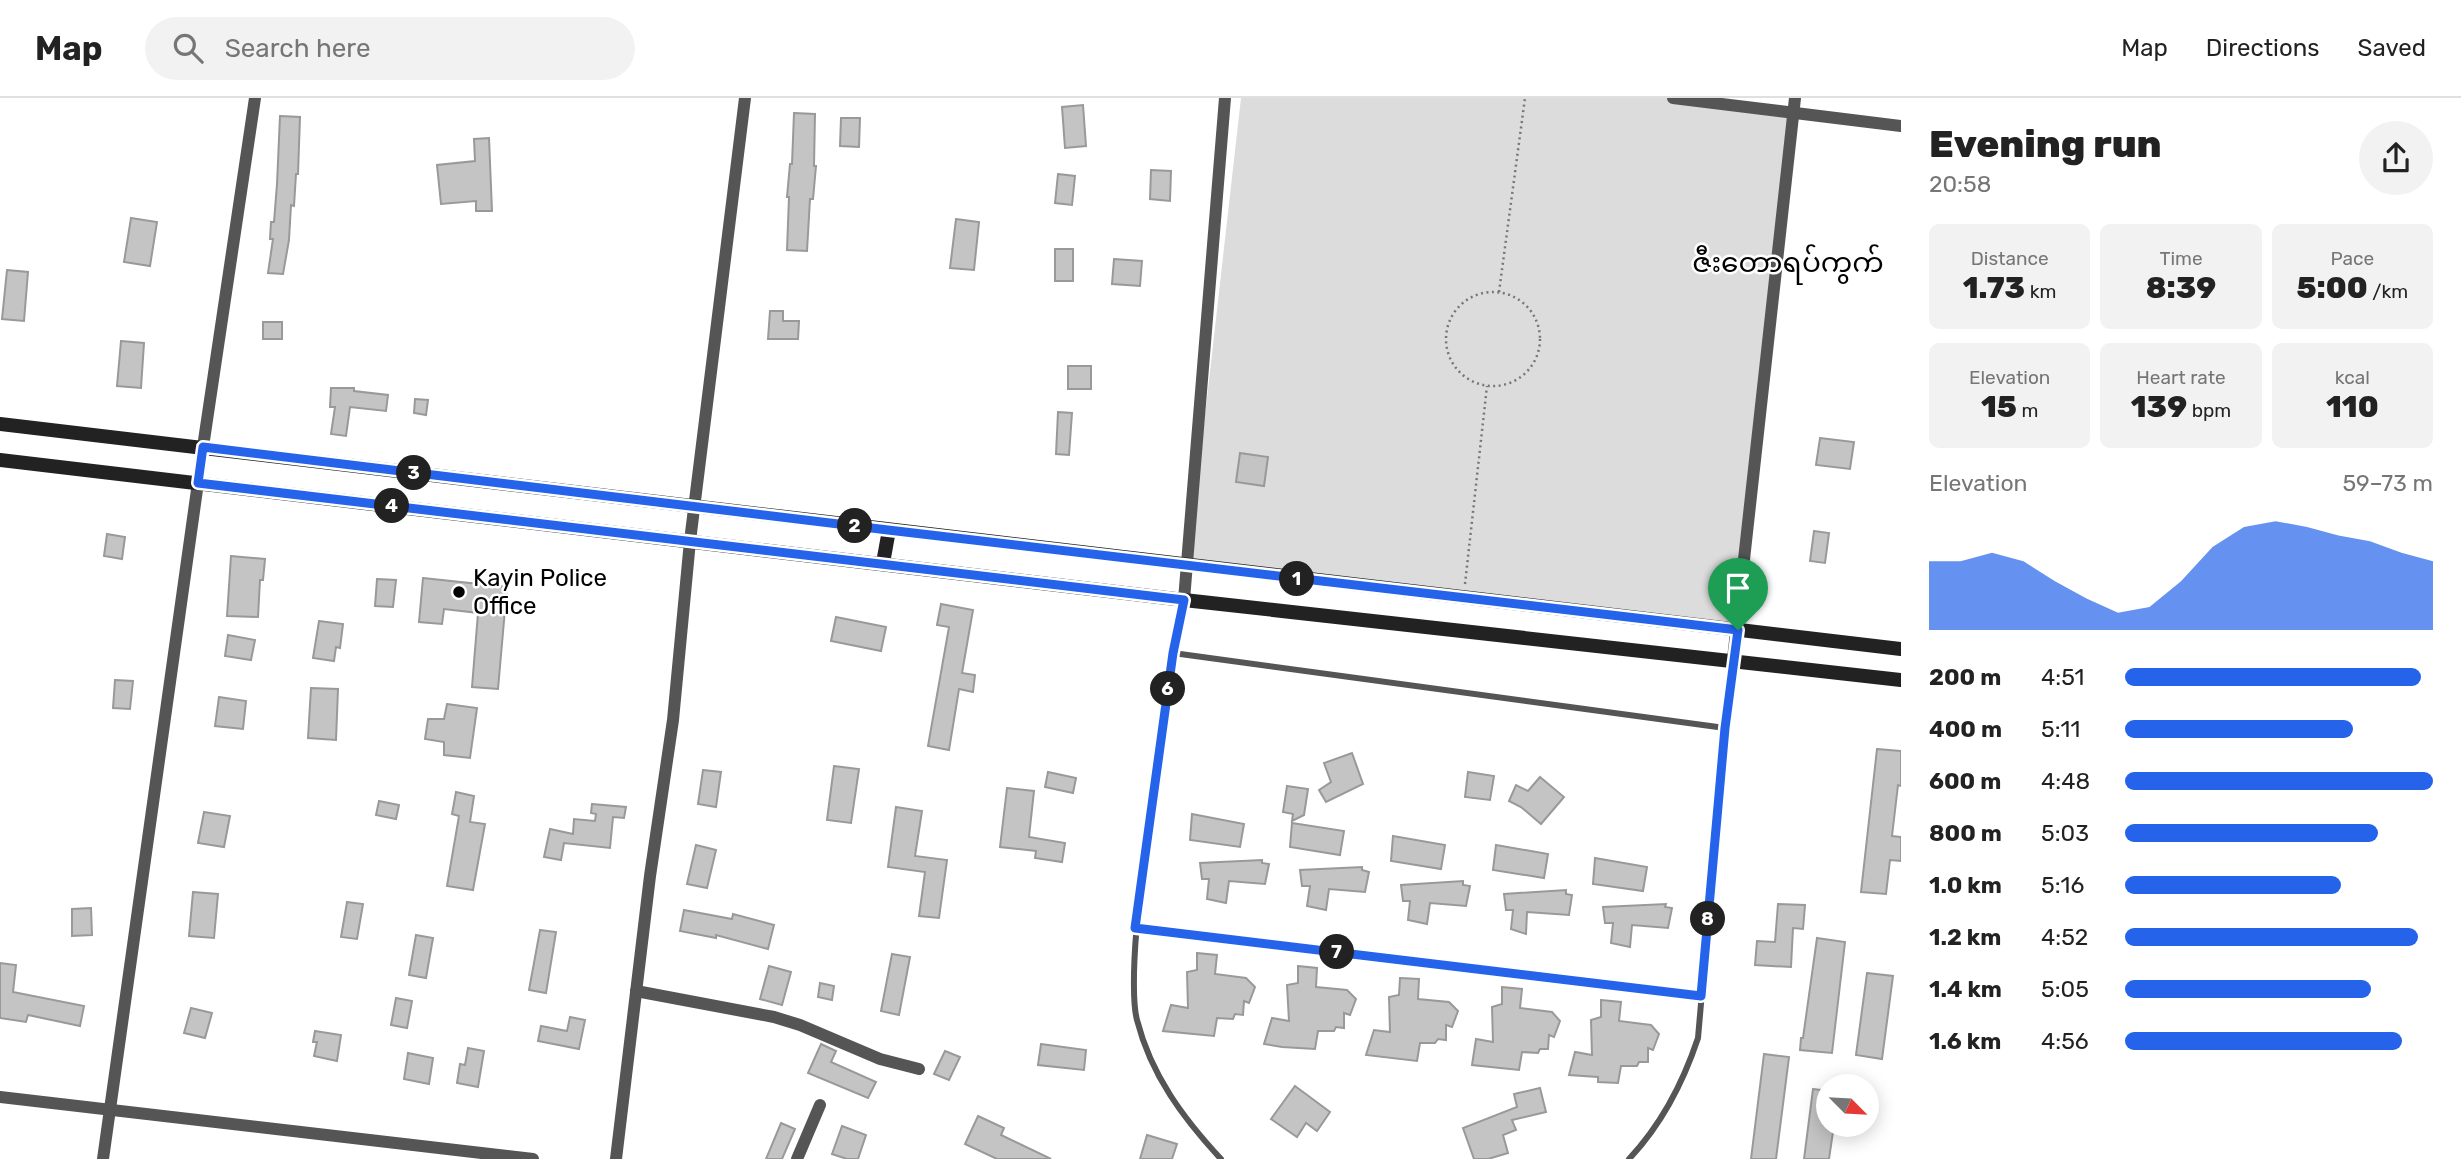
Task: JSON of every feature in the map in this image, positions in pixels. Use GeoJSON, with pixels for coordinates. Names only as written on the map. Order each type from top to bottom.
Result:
{"type":"FeatureCollection","features":[{"type":"Feature","properties":{"kind":"street"},"geometry":{"type":"LineString","coordinates":[[103,1159],[255,98]]}},
{"type":"Feature","properties":{"kind":"street"},"geometry":{"type":"LineString","coordinates":[[616,1159],[650,876],[673,720],[691,541],[745,98]]}},
{"type":"Feature","properties":{"kind":"street"},"geometry":{"type":"LineString","coordinates":[[1184,600],[1225,98]]}},
{"type":"Feature","properties":{"kind":"street"},"geometry":{"type":"LineString","coordinates":[[1672,98],[1901,126]]}},
{"type":"Feature","properties":{"kind":"street"},"geometry":{"type":"LineString","coordinates":[[1733,659],[1794,98]]}},
{"type":"Feature","properties":{"kind":"street"},"geometry":{"type":"LineString","coordinates":[[0,424],[1901,649]]}},
{"type":"Feature","properties":{"kind":"street"},"geometry":{"type":"LineString","coordinates":[[0,460],[1184,600],[1733,659],[1901,680]]}},
{"type":"Feature","properties":{"kind":"street"},"geometry":{"type":"LineString","coordinates":[[883,563],[888,530]]}},
{"type":"Feature","properties":{"kind":"street"},"geometry":{"type":"LineString","coordinates":[[636,991],[774,1017],[800,1025],[880,1059],[919,1069]]}},
{"type":"Feature","properties":{"kind":"street"},"geometry":{"type":"LineString","coordinates":[[0,1097],[533,1159]]}},
{"type":"Feature","properties":{"kind":"street"},"geometry":{"type":"LineString","coordinates":[[797,1159],[820,1105]]}},
{"type":"Feature","properties":{"kind":"lane"},"geometry":{"type":"LineString","coordinates":[[1184,600],[1173,653],[1135,928],[1136,1017],[1147,1054],[1169,1096],[1221,1159]]}},
{"type":"Feature","properties":{"kind":"lane"},"geometry":{"type":"LineString","coordinates":[[1173,653],[1725,728]]}},
{"type":"Feature","properties":{"kind":"lane"},"geometry":{"type":"LineString","coordinates":[[1629,1159],[1652,1132],[1687,1070],[1698,1038],[1733,659]]}},
{"type":"Feature","properties":{"kind":"lane"},"geometry":{"type":"LineString","coordinates":[[1135,928],[1701,996]]}},
{"type":"Feature","properties":{"kind":"path"},"geometry":{"type":"LineString","coordinates":[[1499,292],[1525,98]]}},
{"type":"Feature","properties":{"kind":"path"},"geometry":{"type":"LineString","coordinates":[[1499,292],[1520,300],[1531,310],[1538,324],[1539,348],[1533,362],[1523,374],[1502,385],[1487,385],[1472,380],[1454,365],[1446,336],[1453,314],[1463,303],[1476,295],[1499,292]]}},
{"type":"Feature","properties":{"kind":"path"},"geometry":{"type":"LineString","coordinates":[[1464,598],[1487,385]]}},
{"type":"Feature","properties":{"kind":"shaded area"},"geometry":{"type":"Polygon","coordinates":[[[1241,98],[1672,98],[1792,113],[1738,630],[1188,566],[1241,98]]]}},
{"type":"Feature","properties":{"kind":"building"},"geometry":{"type":"Polygon","coordinates":[[[1083,105],[1086,146],[1065,148],[1062,107],[1083,105]]]}},
{"type":"Feature","properties":{"kind":"building"},"geometry":{"type":"Polygon","coordinates":[[[794,113],[815,114],[816,166],[813,199],[810,199],[807,251],[787,250],[787,197],[792,164],[794,113]]]}},
{"type":"Feature","properties":{"kind":"building"},"geometry":{"type":"Polygon","coordinates":[[[280,116],[300,117],[298,174],[294,206],[291,205],[283,274],[268,273],[273,239],[270,239],[271,222],[274,222],[280,116]]]}},
{"type":"Feature","properties":{"kind":"building"},"geometry":{"type":"Polygon","coordinates":[[[841,118],[860,118],[859,147],[840,146],[841,118]]]}},
{"type":"Feature","properties":{"kind":"building"},"geometry":{"type":"Polygon","coordinates":[[[489,138],[492,211],[476,211],[476,201],[441,204],[437,165],[475,161],[474,139],[489,138]]]}},
{"type":"Feature","properties":{"kind":"building"},"geometry":{"type":"Polygon","coordinates":[[[1151,170],[1171,171],[1170,201],[1150,199],[1151,170]]]}},
{"type":"Feature","properties":{"kind":"building"},"geometry":{"type":"Polygon","coordinates":[[[1058,174],[1075,176],[1072,205],[1055,203],[1058,174]]]}},
{"type":"Feature","properties":{"kind":"building"},"geometry":{"type":"Polygon","coordinates":[[[131,218],[157,222],[150,266],[124,262],[131,218]]]}},
{"type":"Feature","properties":{"kind":"building"},"geometry":{"type":"Polygon","coordinates":[[[956,219],[979,222],[974,270],[950,268],[956,219]]]}},
{"type":"Feature","properties":{"kind":"building"},"geometry":{"type":"Polygon","coordinates":[[[1055,249],[1073,249],[1073,281],[1055,281],[1055,249]]]}},
{"type":"Feature","properties":{"kind":"building"},"geometry":{"type":"Polygon","coordinates":[[[1114,259],[1142,261],[1140,286],[1112,284],[1114,259]]]}},
{"type":"Feature","properties":{"kind":"building"},"geometry":{"type":"Polygon","coordinates":[[[7,270],[28,272],[24,321],[2,319],[7,270]]]}},
{"type":"Feature","properties":{"kind":"building"},"geometry":{"type":"Polygon","coordinates":[[[770,311],[783,311],[783,321],[799,321],[798,339],[768,339],[770,311]]]}},
{"type":"Feature","properties":{"kind":"building"},"geometry":{"type":"Polygon","coordinates":[[[263,322],[282,322],[282,339],[263,339],[263,322]]]}},
{"type":"Feature","properties":{"kind":"building"},"geometry":{"type":"Polygon","coordinates":[[[121,341],[144,343],[141,388],[117,386],[121,341]]]}},
{"type":"Feature","properties":{"kind":"building"},"geometry":{"type":"Polygon","coordinates":[[[1068,366],[1091,366],[1091,389],[1068,389],[1068,366]]]}},
{"type":"Feature","properties":{"kind":"building"},"geometry":{"type":"Polygon","coordinates":[[[331,388],[354,388],[354,391],[388,395],[386,411],[350,407],[346,436],[331,434],[335,407],[330,407],[331,388]]]}},
{"type":"Feature","properties":{"kind":"building"},"geometry":{"type":"Polygon","coordinates":[[[415,399],[428,400],[426,415],[414,413],[415,399]]]}},
{"type":"Feature","properties":{"kind":"building"},"geometry":{"type":"Polygon","coordinates":[[[1058,412],[1072,413],[1069,455],[1056,454],[1058,412]]]}},
{"type":"Feature","properties":{"kind":"building"},"geometry":{"type":"Polygon","coordinates":[[[1820,438],[1854,442],[1850,469],[1816,465],[1820,438]]]}},
{"type":"Feature","properties":{"kind":"building"},"geometry":{"type":"Polygon","coordinates":[[[1240,453],[1268,457],[1264,486],[1236,482],[1240,453]]]}},
{"type":"Feature","properties":{"kind":"building"},"geometry":{"type":"Polygon","coordinates":[[[1814,531],[1829,533],[1825,563],[1810,561],[1814,531]]]}},
{"type":"Feature","properties":{"kind":"building"},"geometry":{"type":"Polygon","coordinates":[[[107,534],[125,537],[122,559],[104,556],[107,534]]]}},
{"type":"Feature","properties":{"kind":"building"},"geometry":{"type":"Polygon","coordinates":[[[231,556],[265,559],[263,580],[260,580],[258,617],[227,616],[231,556]]]}},
{"type":"Feature","properties":{"kind":"building"},"geometry":{"type":"Polygon","coordinates":[[[423,578],[507,587],[498,689],[472,687],[478,613],[444,609],[442,624],[419,622],[423,578]]]}},
{"type":"Feature","properties":{"kind":"building"},"geometry":{"type":"Polygon","coordinates":[[[377,579],[396,580],[393,607],[375,606],[377,579]]]}},
{"type":"Feature","properties":{"kind":"building"},"geometry":{"type":"Polygon","coordinates":[[[941,604],[973,610],[962,673],[975,675],[973,692],[959,689],[949,750],[928,746],[949,627],[937,625],[941,604]]]}},
{"type":"Feature","properties":{"kind":"building"},"geometry":{"type":"Polygon","coordinates":[[[836,617],[886,627],[881,651],[831,641],[836,617]]]}},
{"type":"Feature","properties":{"kind":"building"},"geometry":{"type":"Polygon","coordinates":[[[319,621],[343,624],[340,648],[336,647],[334,661],[313,658],[319,621]]]}},
{"type":"Feature","properties":{"kind":"building"},"geometry":{"type":"Polygon","coordinates":[[[228,635],[255,640],[251,660],[225,656],[228,635]]]}},
{"type":"Feature","properties":{"kind":"building"},"geometry":{"type":"Polygon","coordinates":[[[115,680],[133,681],[130,709],[113,708],[115,680]]]}},
{"type":"Feature","properties":{"kind":"building"},"geometry":{"type":"Polygon","coordinates":[[[311,688],[338,689],[336,740],[308,738],[311,688]]]}},
{"type":"Feature","properties":{"kind":"building"},"geometry":{"type":"Polygon","coordinates":[[[219,697],[246,701],[243,729],[215,726],[219,697]]]}},
{"type":"Feature","properties":{"kind":"building"},"geometry":{"type":"Polygon","coordinates":[[[447,704],[477,708],[470,758],[444,755],[444,742],[425,739],[428,719],[444,719],[447,704]]]}},
{"type":"Feature","properties":{"kind":"building"},"geometry":{"type":"Polygon","coordinates":[[[1877,749],[1901,751],[1901,786],[1898,785],[1892,836],[1901,837],[1901,861],[1890,860],[1886,894],[1861,892],[1877,749]]]}},
{"type":"Feature","properties":{"kind":"building"},"geometry":{"type":"Polygon","coordinates":[[[1352,753],[1363,784],[1326,802],[1319,790],[1331,782],[1324,763],[1352,753]]]}},
{"type":"Feature","properties":{"kind":"building"},"geometry":{"type":"Polygon","coordinates":[[[834,766],[859,769],[851,823],[827,820],[834,766]]]}},
{"type":"Feature","properties":{"kind":"building"},"geometry":{"type":"Polygon","coordinates":[[[703,770],[721,772],[716,807],[698,804],[703,770]]]}},
{"type":"Feature","properties":{"kind":"building"},"geometry":{"type":"Polygon","coordinates":[[[1048,772],[1076,778],[1073,793],[1045,787],[1048,772]]]}},
{"type":"Feature","properties":{"kind":"building"},"geometry":{"type":"Polygon","coordinates":[[[1468,772],[1494,776],[1490,800],[1465,797],[1468,772]]]}},
{"type":"Feature","properties":{"kind":"building"},"geometry":{"type":"Polygon","coordinates":[[[1540,777],[1564,797],[1541,824],[1521,807],[1509,801],[1516,785],[1528,791],[1540,777]]]}},
{"type":"Feature","properties":{"kind":"building"},"geometry":{"type":"Polygon","coordinates":[[[1287,786],[1308,789],[1304,815],[1292,821],[1293,814],[1283,812],[1287,786]]]}},
{"type":"Feature","properties":{"kind":"building"},"geometry":{"type":"Polygon","coordinates":[[[1007,788],[1034,791],[1029,837],[1065,843],[1062,862],[1035,858],[1036,851],[1000,847],[1007,788]]]}},
{"type":"Feature","properties":{"kind":"building"},"geometry":{"type":"Polygon","coordinates":[[[456,792],[474,796],[470,822],[485,824],[473,890],[447,886],[459,816],[452,814],[456,792]]]}},
{"type":"Feature","properties":{"kind":"building"},"geometry":{"type":"Polygon","coordinates":[[[379,801],[399,805],[396,819],[376,815],[379,801]]]}},
{"type":"Feature","properties":{"kind":"building"},"geometry":{"type":"Polygon","coordinates":[[[592,804],[626,807],[624,818],[613,817],[610,848],[564,843],[561,860],[544,857],[550,829],[573,834],[574,819],[595,821],[596,814],[591,813],[592,804]]]}},
{"type":"Feature","properties":{"kind":"building"},"geometry":{"type":"Polygon","coordinates":[[[896,807],[922,811],[915,856],[947,860],[939,918],[919,916],[925,872],[888,867],[896,807]]]}},
{"type":"Feature","properties":{"kind":"building"},"geometry":{"type":"Polygon","coordinates":[[[204,812],[230,816],[224,847],[198,843],[204,812]]]}},
{"type":"Feature","properties":{"kind":"building"},"geometry":{"type":"Polygon","coordinates":[[[1192,814],[1244,824],[1240,847],[1190,840],[1192,814]]]}},
{"type":"Feature","properties":{"kind":"building"},"geometry":{"type":"Polygon","coordinates":[[[1292,823],[1344,831],[1340,855],[1290,847],[1292,823]]]}},
{"type":"Feature","properties":{"kind":"building"},"geometry":{"type":"Polygon","coordinates":[[[1393,836],[1445,845],[1441,869],[1391,861],[1393,836]]]}},
{"type":"Feature","properties":{"kind":"building"},"geometry":{"type":"Polygon","coordinates":[[[696,845],[716,850],[707,888],[687,884],[696,845]]]}},
{"type":"Feature","properties":{"kind":"building"},"geometry":{"type":"Polygon","coordinates":[[[1496,845],[1548,854],[1544,878],[1493,870],[1496,845]]]}},
{"type":"Feature","properties":{"kind":"building"},"geometry":{"type":"Polygon","coordinates":[[[1595,858],[1647,867],[1643,891],[1593,884],[1595,858]]]}},
{"type":"Feature","properties":{"kind":"building"},"geometry":{"type":"Polygon","coordinates":[[[1262,860],[1262,863],[1269,864],[1265,884],[1229,881],[1226,903],[1207,899],[1209,879],[1202,879],[1200,863],[1262,860]]]}},
{"type":"Feature","properties":{"kind":"building"},"geometry":{"type":"Polygon","coordinates":[[[1362,867],[1362,870],[1369,872],[1365,892],[1329,889],[1326,910],[1307,906],[1310,886],[1302,886],[1300,870],[1362,867]]]}},
{"type":"Feature","properties":{"kind":"building"},"geometry":{"type":"Polygon","coordinates":[[[1463,881],[1463,885],[1470,886],[1466,906],[1430,903],[1427,924],[1408,920],[1410,901],[1403,901],[1401,885],[1463,881]]]}},
{"type":"Feature","properties":{"kind":"building"},"geometry":{"type":"Polygon","coordinates":[[[1566,890],[1566,894],[1572,895],[1569,915],[1527,912],[1526,934],[1511,929],[1513,910],[1506,910],[1504,894],[1566,890]]]}},
{"type":"Feature","properties":{"kind":"building"},"geometry":{"type":"Polygon","coordinates":[[[193,892],[218,894],[214,938],[189,936],[193,892]]]}},
{"type":"Feature","properties":{"kind":"building"},"geometry":{"type":"Polygon","coordinates":[[[347,902],[363,904],[357,939],[341,937],[347,902]]]}},
{"type":"Feature","properties":{"kind":"building"},"geometry":{"type":"Polygon","coordinates":[[[1666,904],[1665,907],[1672,908],[1668,928],[1632,925],[1630,947],[1611,943],[1613,923],[1605,923],[1603,907],[1666,904]]]}},
{"type":"Feature","properties":{"kind":"building"},"geometry":{"type":"Polygon","coordinates":[[[1778,904],[1805,905],[1803,929],[1793,928],[1791,967],[1755,965],[1757,941],[1775,942],[1778,904]]]}},
{"type":"Feature","properties":{"kind":"building"},"geometry":{"type":"Polygon","coordinates":[[[91,908],[92,935],[72,936],[72,909],[91,908]]]}},
{"type":"Feature","properties":{"kind":"building"},"geometry":{"type":"Polygon","coordinates":[[[684,910],[732,919],[733,914],[774,925],[768,949],[716,935],[716,938],[680,931],[684,910]]]}},
{"type":"Feature","properties":{"kind":"building"},"geometry":{"type":"Polygon","coordinates":[[[540,930],[556,932],[546,993],[529,990],[540,930]]]}},
{"type":"Feature","properties":{"kind":"building"},"geometry":{"type":"Polygon","coordinates":[[[416,935],[433,938],[426,978],[409,975],[416,935]]]}},
{"type":"Feature","properties":{"kind":"building"},"geometry":{"type":"Polygon","coordinates":[[[1817,938],[1845,942],[1832,1053],[1800,1050],[1817,938]]]}},
{"type":"Feature","properties":{"kind":"building"},"geometry":{"type":"Polygon","coordinates":[[[1197,953],[1217,955],[1215,974],[1246,978],[1255,987],[1249,1003],[1244,1001],[1243,1015],[1235,1014],[1233,1019],[1217,1018],[1214,1036],[1163,1031],[1171,1005],[1188,1008],[1187,972],[1197,970],[1197,953]]]}},
{"type":"Feature","properties":{"kind":"building"},"geometry":{"type":"Polygon","coordinates":[[[892,954],[910,957],[899,1015],[881,1011],[892,954]]]}},
{"type":"Feature","properties":{"kind":"building"},"geometry":{"type":"Polygon","coordinates":[[[0,963],[16,965],[13,992],[84,1006],[80,1026],[28,1015],[26,1022],[0,1018],[0,963]]]}},
{"type":"Feature","properties":{"kind":"building"},"geometry":{"type":"Polygon","coordinates":[[[769,966],[791,972],[782,1005],[760,999],[769,966]]]}},
{"type":"Feature","properties":{"kind":"building"},"geometry":{"type":"Polygon","coordinates":[[[1298,966],[1317,968],[1316,987],[1347,990],[1356,999],[1350,1015],[1344,1013],[1344,1028],[1318,1031],[1315,1049],[1264,1044],[1272,1018],[1289,1021],[1287,985],[1298,983],[1298,966]]]}},
{"type":"Feature","properties":{"kind":"building"},"geometry":{"type":"Polygon","coordinates":[[[1867,973],[1893,976],[1882,1059],[1856,1055],[1867,973]]]}},
{"type":"Feature","properties":{"kind":"building"},"geometry":{"type":"Polygon","coordinates":[[[1400,978],[1419,979],[1418,999],[1449,1002],[1458,1011],[1452,1027],[1446,1025],[1446,1040],[1420,1043],[1417,1061],[1366,1055],[1374,1030],[1390,1032],[1389,997],[1399,995],[1400,978]]]}},
{"type":"Feature","properties":{"kind":"building"},"geometry":{"type":"Polygon","coordinates":[[[820,983],[834,986],[832,1000],[818,997],[820,983]]]}},
{"type":"Feature","properties":{"kind":"building"},"geometry":{"type":"Polygon","coordinates":[[[1502,987],[1522,989],[1520,1008],[1552,1012],[1560,1021],[1554,1037],[1549,1035],[1548,1049],[1540,1049],[1538,1053],[1522,1052],[1519,1070],[1472,1065],[1476,1039],[1493,1042],[1492,1007],[1502,1004],[1502,987]]]}},
{"type":"Feature","properties":{"kind":"building"},"geometry":{"type":"Polygon","coordinates":[[[396,998],[412,1001],[407,1028],[391,1025],[396,998]]]}},
{"type":"Feature","properties":{"kind":"building"},"geometry":{"type":"Polygon","coordinates":[[[1601,1000],[1621,1002],[1619,1021],[1651,1025],[1659,1034],[1653,1050],[1648,1048],[1648,1062],[1639,1062],[1637,1066],[1621,1066],[1618,1083],[1598,1082],[1598,1077],[1569,1075],[1575,1052],[1592,1055],[1591,1020],[1601,1017],[1601,1000]]]}},
{"type":"Feature","properties":{"kind":"building"},"geometry":{"type":"Polygon","coordinates":[[[191,1008],[212,1013],[205,1038],[184,1033],[191,1008]]]}},
{"type":"Feature","properties":{"kind":"building"},"geometry":{"type":"Polygon","coordinates":[[[570,1017],[585,1020],[579,1049],[538,1041],[541,1026],[567,1031],[570,1017]]]}},
{"type":"Feature","properties":{"kind":"building"},"geometry":{"type":"Polygon","coordinates":[[[315,1031],[341,1035],[337,1061],[314,1056],[317,1042],[313,1042],[315,1031]]]}},
{"type":"Feature","properties":{"kind":"building"},"geometry":{"type":"Polygon","coordinates":[[[821,1044],[836,1051],[831,1062],[876,1082],[868,1098],[808,1073],[821,1044]]]}},
{"type":"Feature","properties":{"kind":"building"},"geometry":{"type":"Polygon","coordinates":[[[1041,1044],[1086,1050],[1084,1070],[1038,1065],[1041,1044]]]}},
{"type":"Feature","properties":{"kind":"building"},"geometry":{"type":"Polygon","coordinates":[[[468,1048],[484,1051],[478,1087],[457,1083],[460,1064],[465,1065],[468,1048]]]}},
{"type":"Feature","properties":{"kind":"building"},"geometry":{"type":"Polygon","coordinates":[[[945,1051],[960,1057],[949,1080],[934,1074],[945,1051]]]}},
{"type":"Feature","properties":{"kind":"building"},"geometry":{"type":"Polygon","coordinates":[[[408,1053],[433,1058],[429,1084],[404,1079],[408,1053]]]}},
{"type":"Feature","properties":{"kind":"building"},"geometry":{"type":"Polygon","coordinates":[[[1764,1054],[1789,1057],[1776,1159],[1751,1159],[1764,1054]]]}},
{"type":"Feature","properties":{"kind":"building"},"geometry":{"type":"Polygon","coordinates":[[[1295,1086],[1330,1112],[1317,1131],[1306,1123],[1297,1137],[1271,1119],[1295,1086]]]}},
{"type":"Feature","properties":{"kind":"building"},"geometry":{"type":"Polygon","coordinates":[[[1540,1088],[1546,1112],[1512,1120],[1516,1130],[1503,1135],[1508,1153],[1488,1159],[1474,1159],[1463,1128],[1517,1107],[1514,1094],[1540,1088]]]}},
{"type":"Feature","properties":{"kind":"building"},"geometry":{"type":"Polygon","coordinates":[[[1813,1089],[1816,1089],[1816,1138],[1832,1138],[1829,1159],[1804,1159],[1813,1089]]]}},
{"type":"Feature","properties":{"kind":"building"},"geometry":{"type":"Polygon","coordinates":[[[978,1116],[1004,1128],[1001,1135],[1051,1159],[997,1159],[965,1144],[978,1116]]]}},
{"type":"Feature","properties":{"kind":"building"},"geometry":{"type":"Polygon","coordinates":[[[781,1123],[795,1129],[782,1159],[766,1159],[781,1123]]]}},
{"type":"Feature","properties":{"kind":"building"},"geometry":{"type":"Polygon","coordinates":[[[842,1126],[866,1135],[858,1159],[832,1154],[842,1126]]]}},
{"type":"Feature","properties":{"kind":"building"},"geometry":{"type":"Polygon","coordinates":[[[1147,1135],[1177,1144],[1172,1159],[1140,1159],[1147,1135]]]}},
{"type":"Feature","properties":{"kind":"place","name":"Kayin Police Office"},"geometry":{"type":"Point","coordinates":[459,592]}},
{"type":"Feature","properties":{"kind":"district","name":"ဇီးတောရပ်ကွက်"},"geometry":{"type":"Point","coordinates":[1788,262]}},
{"type":"Feature","properties":{"kind":"route"},"geometry":{"type":"LineString","coordinates":[[203,447],[1738,630],[1725,728],[1701,996],[1135,928],[1173,653],[1184,600],[198,483],[203,447]]}}]}
